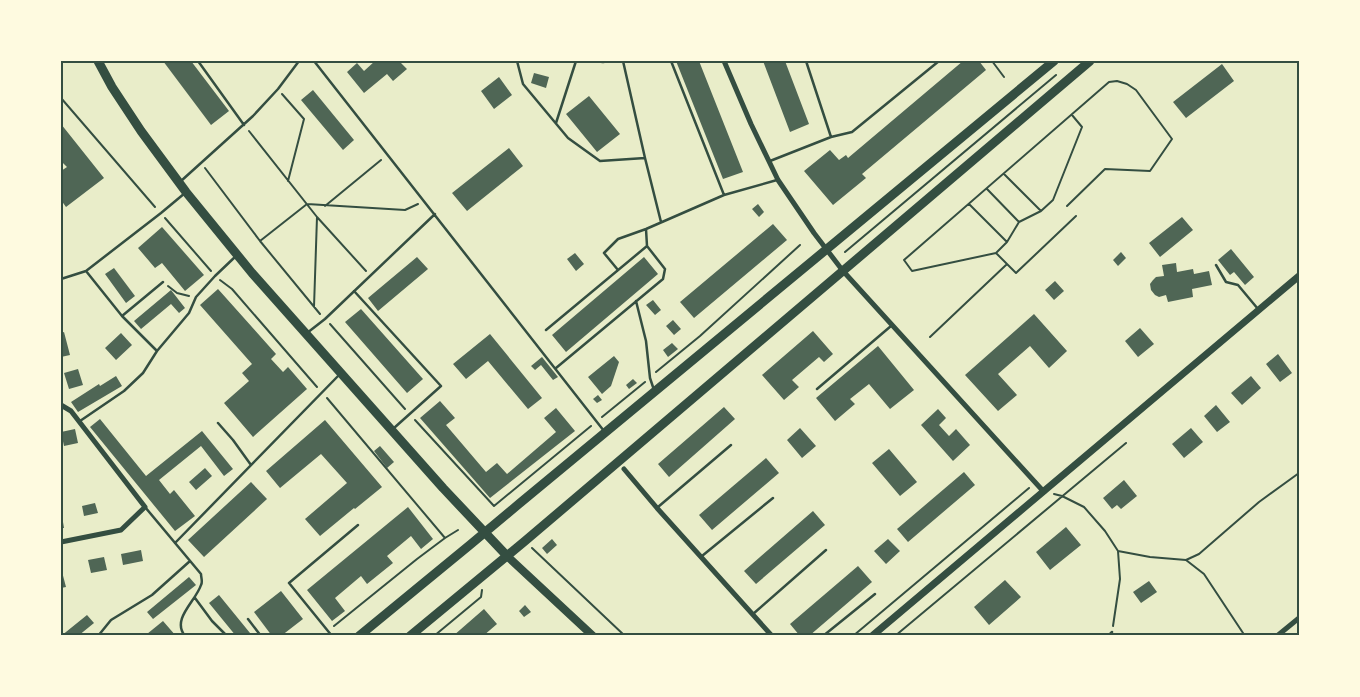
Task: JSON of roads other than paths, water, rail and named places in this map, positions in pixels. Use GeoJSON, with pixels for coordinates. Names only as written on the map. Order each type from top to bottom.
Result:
{"type":"FeatureCollection","features":[{"type":"Feature","properties":{"kind":"main road"},"geometry":{"type":"LineString","coordinates":[[98,61],[140,131],[179,183],[306,334],[391,431],[485,533],[593,636]]}},
{"type":"Feature","properties":{"kind":"main road"},"geometry":{"type":"LineString","coordinates":[[359,636],[1054,61]]}},
{"type":"Feature","properties":{"kind":"main road"},"geometry":{"type":"LineString","coordinates":[[410,636],[507,556],[1090,61]]}},
{"type":"Feature","properties":{"kind":"street"},"geometry":{"type":"LineString","coordinates":[[724,61],[768,162],[814,233],[843,271],[1044,492]]}},
{"type":"Feature","properties":{"kind":"street"},"geometry":{"type":"LineString","coordinates":[[872,636],[1299,276]]}},
{"type":"Feature","properties":{"kind":"street"},"geometry":{"type":"LineString","coordinates":[[61,405],[71,411],[145,507],[122,530],[61,542]]}},
{"type":"Feature","properties":{"kind":"street"},"geometry":{"type":"LineString","coordinates":[[624,469],[772,636]]}},
{"type":"Feature","properties":{"kind":"street"},"geometry":{"type":"LineString","coordinates":[[1277,636],[1299,618]]}},
{"type":"Feature","properties":{"kind":"lane"},"geometry":{"type":"LineString","coordinates":[[198,61],[244,125]]}},
{"type":"Feature","properties":{"kind":"lane"},"geometry":{"type":"LineString","coordinates":[[179,183],[244,125],[278,89],[299,61]]}},
{"type":"Feature","properties":{"kind":"lane"},"geometry":{"type":"LineString","coordinates":[[314,61],[605,432]]}},
{"type":"Feature","properties":{"kind":"lane"},"geometry":{"type":"LineString","coordinates":[[517,61],[523,84],[568,138],[600,161],[644,158]]}},
{"type":"Feature","properties":{"kind":"lane"},"geometry":{"type":"LineString","coordinates":[[556,124],[576,61]]}},
{"type":"Feature","properties":{"kind":"lane"},"geometry":{"type":"LineString","coordinates":[[594,61],[610,61]]}},
{"type":"Feature","properties":{"kind":"lane"},"geometry":{"type":"LineString","coordinates":[[623,61],[644,158],[661,222]]}},
{"type":"Feature","properties":{"kind":"lane"},"geometry":{"type":"LineString","coordinates":[[671,61],[724,195]]}},
{"type":"Feature","properties":{"kind":"lane"},"geometry":{"type":"LineString","coordinates":[[806,61],[831,137]]}},
{"type":"Feature","properties":{"kind":"lane"},"geometry":{"type":"LineString","coordinates":[[768,162],[831,137],[852,132],[939,61]]}},
{"type":"Feature","properties":{"kind":"lane"},"geometry":{"type":"LineString","coordinates":[[618,270],[604,253],[618,239],[724,195],[778,180]]}},
{"type":"Feature","properties":{"kind":"lane"},"geometry":{"type":"LineString","coordinates":[[61,279],[86,271],[161,214],[186,192]]}},
{"type":"Feature","properties":{"kind":"lane"},"geometry":{"type":"LineString","coordinates":[[306,334],[325,319],[435,214]]}},
{"type":"Feature","properties":{"kind":"lane"},"geometry":{"type":"LineString","coordinates":[[556,368],[663,279],[665,269],[647,246],[646,229]]}},
{"type":"Feature","properties":{"kind":"lane"},"geometry":{"type":"LineString","coordinates":[[546,330],[647,246]]}},
{"type":"Feature","properties":{"kind":"lane"},"geometry":{"type":"LineString","coordinates":[[79,421],[124,391],[143,373],[156,351],[189,313],[196,298],[215,276],[238,255]]}},
{"type":"Feature","properties":{"kind":"lane"},"geometry":{"type":"LineString","coordinates":[[1216,266],[1226,282],[1238,285],[1259,310]]}},
{"type":"Feature","properties":{"kind":"lane"},"geometry":{"type":"LineString","coordinates":[[86,271],[122,316],[156,351]]}},
{"type":"Feature","properties":{"kind":"lane"},"geometry":{"type":"LineString","coordinates":[[122,316],[163,282]]}},
{"type":"Feature","properties":{"kind":"lane"},"geometry":{"type":"LineString","coordinates":[[354,291],[441,386],[391,431]]}},
{"type":"Feature","properties":{"kind":"lane"},"geometry":{"type":"LineString","coordinates":[[636,301],[646,341],[650,378],[654,391]]}},
{"type":"Feature","properties":{"kind":"lane"},"geometry":{"type":"LineString","coordinates":[[817,389],[892,324]]}},
{"type":"Feature","properties":{"kind":"lane"},"geometry":{"type":"LineString","coordinates":[[175,543],[341,373]]}},
{"type":"Feature","properties":{"kind":"lane"},"geometry":{"type":"LineString","coordinates":[[218,422],[251,465]]}},
{"type":"Feature","properties":{"kind":"lane"},"geometry":{"type":"LineString","coordinates":[[657,508],[730,445]]}},
{"type":"Feature","properties":{"kind":"lane"},"geometry":{"type":"LineString","coordinates":[[701,557],[773,498]]}},
{"type":"Feature","properties":{"kind":"lane"},"geometry":{"type":"LineString","coordinates":[[145,507],[201,574],[202,584],[195,598],[185,611],[181,624],[182,631],[186,636]]}},
{"type":"Feature","properties":{"kind":"lane"},"geometry":{"type":"LineString","coordinates":[[332,636],[289,583],[358,524]]}},
{"type":"Feature","properties":{"kind":"lane"},"geometry":{"type":"LineString","coordinates":[[752,614],[826,550]]}},
{"type":"Feature","properties":{"kind":"lane"},"geometry":{"type":"LineString","coordinates":[[98,636],[111,620],[152,596],[190,561]]}},
{"type":"Feature","properties":{"kind":"lane"},"geometry":{"type":"LineString","coordinates":[[823,636],[874,594]]}},
{"type":"Feature","properties":{"kind":"lane"},"geometry":{"type":"LineString","coordinates":[[195,598],[226,636]]}},
{"type":"Feature","properties":{"kind":"lane"},"geometry":{"type":"LineString","coordinates":[[248,619],[261,636]]}},
{"type":"Feature","properties":{"kind":"lane"},"geometry":{"type":"LineString","coordinates":[[1108,636],[1112,632]]}}]}
